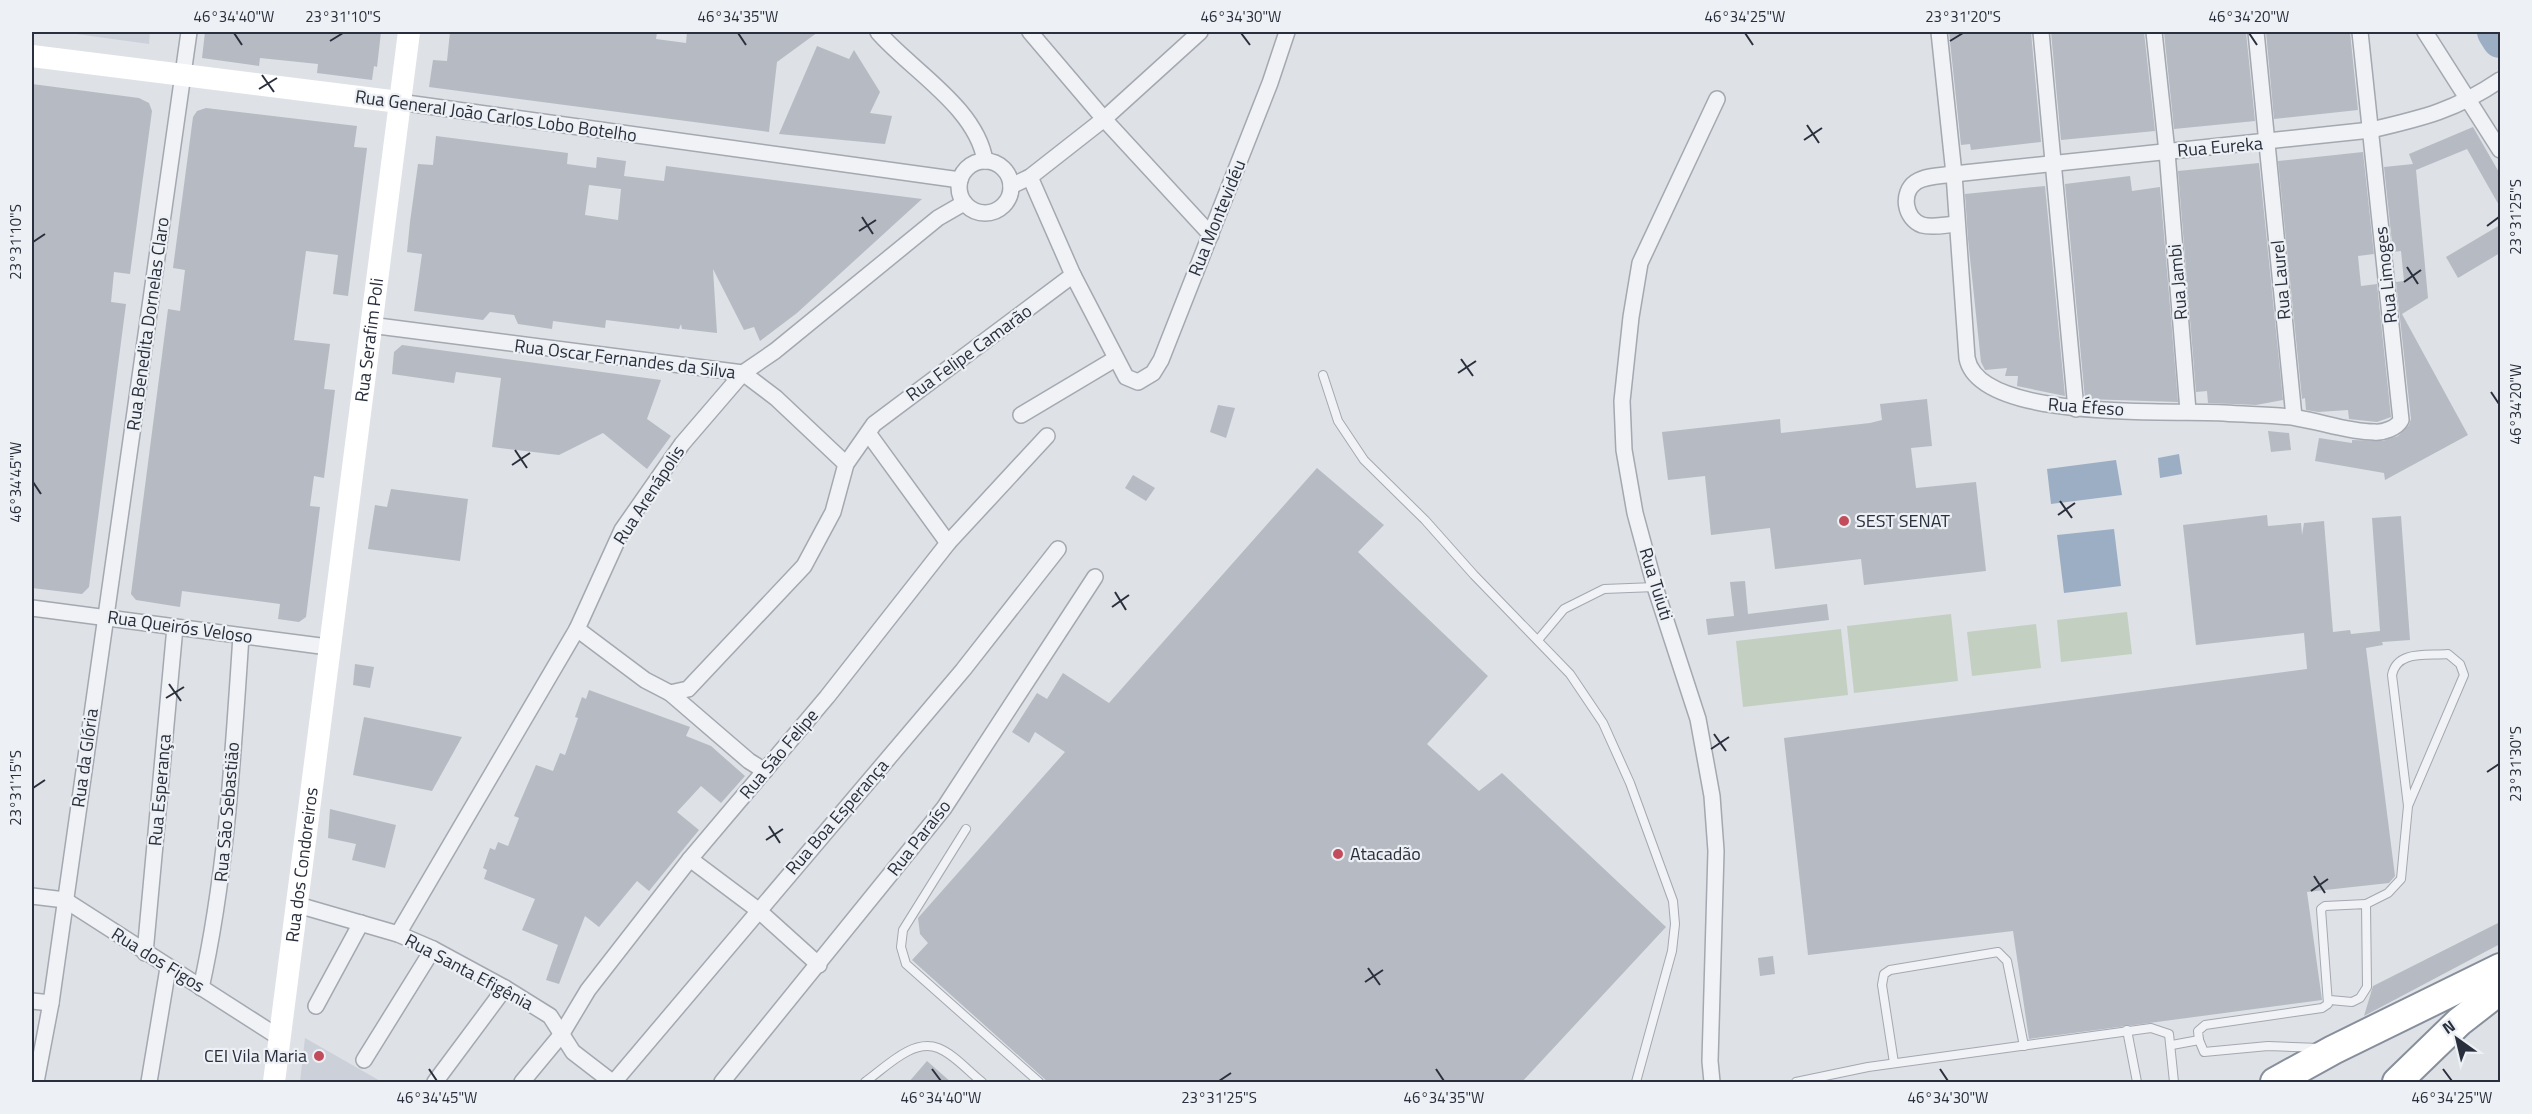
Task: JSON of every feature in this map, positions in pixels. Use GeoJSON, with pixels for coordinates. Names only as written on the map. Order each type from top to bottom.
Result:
{"type":"FeatureCollection","features":[{"type":"Feature","properties":{"kind":"highway"},"geometry":{"type":"LineString","coordinates":[[2275,1083],[2333,1050],[2500,968]]}},
{"type":"Feature","properties":{"kind":"highway"},"geometry":{"type":"LineString","coordinates":[[2397,1083],[2459,1022],[2500,990]]}},
{"type":"Feature","properties":{"kind":"street","name":"Rua Benedita Dornelas Claro"},"geometry":{"type":"LineString","coordinates":[[105,616],[189,32]]}},
{"type":"Feature","properties":{"kind":"street","name":"Rua Serafim Poli"},"geometry":{"type":"LineString","coordinates":[[328,647],[409,32]]}},
{"type":"Feature","properties":{"kind":"street"},"geometry":{"type":"LineString","coordinates":[[878,32],[897,54],[949,100],[976,134],[983,148],[985,161]]}},
{"type":"Feature","properties":{"kind":"street"},"geometry":{"type":"LineString","coordinates":[[1030,32],[1104,119],[1211,235]]}},
{"type":"Feature","properties":{"kind":"street"},"geometry":{"type":"LineString","coordinates":[[1011,186],[1030,177],[1104,119],[1200,32]]}},
{"type":"Feature","properties":{"kind":"street","name":"Rua Montevidéu"},"geometry":{"type":"LineString","coordinates":[[1115,359],[1126,377],[1138,382],[1153,373],[1211,235],[1287,32]]}},
{"type":"Feature","properties":{"kind":"street","name":"Rua Éfeso"},"geometry":{"type":"LineString","coordinates":[[1939,32],[1954,174],[1968,366],[1977,376],[2011,397],[2076,409],[2188,411],[2294,417],[2375,433],[2396,426],[2402,420]]}},
{"type":"Feature","properties":{"kind":"street"},"geometry":{"type":"LineString","coordinates":[[2041,32],[2055,163],[2076,409]]}},
{"type":"Feature","properties":{"kind":"street","name":"Rua Jambi"},"geometry":{"type":"LineString","coordinates":[[2154,32],[2167,152],[2188,411]]}},
{"type":"Feature","properties":{"kind":"street","name":"Rua Laurel"},"geometry":{"type":"LineString","coordinates":[[2256,32],[2294,417]]}},
{"type":"Feature","properties":{"kind":"street","name":"Rua Limoges"},"geometry":{"type":"LineString","coordinates":[[2360,32],[2402,420]]}},
{"type":"Feature","properties":{"kind":"street"},"geometry":{"type":"LineString","coordinates":[[2425,32],[2500,150]]}},
{"type":"Feature","properties":{"kind":"street","name":"Rua General João Carlos Lobo Botelho"},"geometry":{"type":"LineString","coordinates":[[32,56],[399,102],[960,180]]}},
{"type":"Feature","properties":{"kind":"street","name":"Rua Eureka"},"geometry":{"type":"LineString","coordinates":[[1956,224],[1926,226],[1915,221],[1908,212],[1906,200],[1910,189],[1918,181],[1929,177],[2372,130],[2423,118],[2470,101],[2500,81]]}},
{"type":"Feature","properties":{"kind":"street","name":"Rua Tuiuti"},"geometry":{"type":"LineString","coordinates":[[1712,1083],[1710,1061],[1716,851],[1712,796],[1698,719],[1655,588],[1635,513],[1624,450],[1622,401],[1630,317],[1640,263],[1717,99]]}},
{"type":"Feature","properties":{"kind":"street"},"geometry":{"type":"LineString","coordinates":[[985,161],[1002,166],[1010,179],[1011,186],[1008,199],[996,211],[979,212],[964,203],[960,180],[970,166],[985,161]]}},
{"type":"Feature","properties":{"kind":"street"},"geometry":{"type":"LineString","coordinates":[[1021,415],[1115,359],[1073,275],[1030,177]]}},
{"type":"Feature","properties":{"kind":"street","name":"Rua Arenápolis"},"geometry":{"type":"LineString","coordinates":[[398,934],[577,629],[622,530],[682,444],[743,374],[938,218],[964,203]]}},
{"type":"Feature","properties":{"kind":"street","name":"Rua Felipe Camarão"},"geometry":{"type":"LineString","coordinates":[[846,464],[883,416],[1073,275]]}},
{"type":"Feature","properties":{"kind":"street","name":"Rua Oscar Fernandes da Silva"},"geometry":{"type":"LineString","coordinates":[[370,326],[743,374],[776,398],[846,464]]}},
{"type":"Feature","properties":{"kind":"street"},"geometry":{"type":"LineString","coordinates":[[868,433],[948,543]]}},
{"type":"Feature","properties":{"kind":"street","name":"Rua São Felipe"},"geometry":{"type":"LineString","coordinates":[[522,1083],[561,1035],[588,990],[690,859],[827,697],[948,543],[1047,436]]}},
{"type":"Feature","properties":{"kind":"street"},"geometry":{"type":"LineString","coordinates":[[670,693],[688,688],[697,680],[804,566],[833,512],[846,464]]}},
{"type":"Feature","properties":{"kind":"street","name":"Rua Boa Esperança"},"geometry":{"type":"LineString","coordinates":[[613,1083],[963,670],[1058,549]]}},
{"type":"Feature","properties":{"kind":"street","name":"Rua Paraíso"},"geometry":{"type":"LineString","coordinates":[[722,1083],[944,808],[1095,577]]}},
{"type":"Feature","properties":{"kind":"street","name":"Rua Queirós Veloso"},"geometry":{"type":"LineString","coordinates":[[32,608],[328,647]]}},
{"type":"Feature","properties":{"kind":"street","name":"Rua da Glória"},"geometry":{"type":"LineString","coordinates":[[36,1083],[36,1060],[51,1003],[105,616]]}},
{"type":"Feature","properties":{"kind":"street","name":"Rua Esperança"},"geometry":{"type":"LineString","coordinates":[[145,953],[176,627]]}},
{"type":"Feature","properties":{"kind":"street"},"geometry":{"type":"LineString","coordinates":[[577,629],[645,680],[670,693],[749,761],[765,771]]}},
{"type":"Feature","properties":{"kind":"street","name":"Rua São Sebastião"},"geometry":{"type":"LineString","coordinates":[[201,988],[216,921],[227,839],[241,636]]}},
{"type":"Feature","properties":{"kind":"street","name":"Rua dos Condoreiros"},"geometry":{"type":"LineString","coordinates":[[274,1083],[298,905],[328,647]]}},
{"type":"Feature","properties":{"kind":"street"},"geometry":{"type":"LineString","coordinates":[[690,859],[758,910],[819,965]]}},
{"type":"Feature","properties":{"kind":"street","name":"Rua dos Figos"},"geometry":{"type":"LineString","coordinates":[[32,896],[65,900],[280,1038]]}},
{"type":"Feature","properties":{"kind":"street","name":"Rua Santa Efigênia"},"geometry":{"type":"LineString","coordinates":[[298,905],[398,934],[433,949],[505,988],[550,1016],[573,1052],[613,1083]]}},
{"type":"Feature","properties":{"kind":"street"},"geometry":{"type":"LineString","coordinates":[[316,1006],[362,923]]}},
{"type":"Feature","properties":{"kind":"street"},"geometry":{"type":"LineString","coordinates":[[364,1060],[433,949]]}},
{"type":"Feature","properties":{"kind":"street"},"geometry":{"type":"LineString","coordinates":[[149,1083],[168,968]]}},
{"type":"Feature","properties":{"kind":"street"},"geometry":{"type":"LineString","coordinates":[[435,1083],[505,988]]}},
{"type":"Feature","properties":{"kind":"street"},"geometry":{"type":"LineString","coordinates":[[32,1001],[51,1003]]}},
{"type":"Feature","properties":{"kind":"lane"},"geometry":{"type":"LineString","coordinates":[[1323,375],[1338,421],[1364,460],[1425,520],[1474,575],[1570,674],[1603,723],[1634,793],[1673,901],[1675,924],[1672,951],[1636,1083]]}},
{"type":"Feature","properties":{"kind":"lane"},"geometry":{"type":"LineString","coordinates":[[1538,640],[1564,609],[1604,589],[1655,588]]}},
{"type":"Feature","properties":{"kind":"lane"},"geometry":{"type":"LineString","coordinates":[[2330,1000],[2321,909],[2325,906],[2366,904],[2388,893],[2401,879],[2408,806],[2392,675],[2394,664],[2401,658],[2448,654],[2460,664],[2464,675],[2408,806]]}},
{"type":"Feature","properties":{"kind":"lane"},"geometry":{"type":"LineString","coordinates":[[966,829],[903,930],[903,956],[906,964],[1039,1083]]}},
{"type":"Feature","properties":{"kind":"lane"},"geometry":{"type":"LineString","coordinates":[[2330,1000],[2352,1002],[2360,998],[2367,987],[2366,904]]}},
{"type":"Feature","properties":{"kind":"lane"},"geometry":{"type":"LineString","coordinates":[[1894,1064],[1882,985],[1884,974],[1890,970],[1998,952],[2007,961],[2024,1046]]}},
{"type":"Feature","properties":{"kind":"lane"},"geometry":{"type":"LineString","coordinates":[[2330,1000],[2322,1008],[2205,1025],[2198,1031],[2204,1052],[2302,1045],[2333,1050]]}},
{"type":"Feature","properties":{"kind":"lane"},"geometry":{"type":"LineString","coordinates":[[2127,1030],[2137,1083]]}},
{"type":"Feature","properties":{"kind":"lane"},"geometry":{"type":"LineString","coordinates":[[1796,1083],[1894,1064],[2127,1030],[2161,1030],[2169,1034],[2172,1045],[2174,1083]]}},
{"type":"Feature","properties":{"kind":"lane"},"geometry":{"type":"LineString","coordinates":[[2172,1045],[2199,1040]]}},
{"type":"Feature","properties":{"kind":"lane"},"geometry":{"type":"LineString","coordinates":[[865,1083],[906,1053],[928,1047],[937,1048],[946,1053],[982,1083]]}},
{"type":"Feature","properties":{"kind":"shaded area"},"geometry":{"type":"Polygon","coordinates":[[[62,32],[150,32],[149,44],[62,32]]]}},
{"type":"Feature","properties":{"kind":"shaded area","name":"CEI Vila Maria"},"geometry":{"type":"Polygon","coordinates":[[[305,1038],[382,1082],[300,1082],[305,1038]]]}},
{"type":"Feature","properties":{"kind":"green space"},"geometry":{"type":"Polygon","coordinates":[[[2127,612],[2132,654],[2061,662],[2057,620],[2127,612]]]}},
{"type":"Feature","properties":{"kind":"green space"},"geometry":{"type":"Polygon","coordinates":[[[1951,614],[1958,681],[1854,693],[1847,626],[1951,614]]]}},
{"type":"Feature","properties":{"kind":"green space"},"geometry":{"type":"Polygon","coordinates":[[[2036,624],[2041,668],[1972,676],[1967,632],[2036,624]]]}},
{"type":"Feature","properties":{"kind":"green space"},"geometry":{"type":"Polygon","coordinates":[[[1841,629],[1848,695],[1743,707],[1736,641],[1841,629]]]}},
{"type":"Feature","properties":{"kind":"water"},"geometry":{"type":"Polygon","coordinates":[[[2179,454],[2182,474],[2160,478],[2158,458],[2179,454]]]}},
{"type":"Feature","properties":{"kind":"water"},"geometry":{"type":"Polygon","coordinates":[[[2116,460],[2122,495],[2051,504],[2047,469],[2116,460]]]}},
{"type":"Feature","properties":{"kind":"water"},"geometry":{"type":"Polygon","coordinates":[[[2114,529],[2121,586],[2064,593],[2057,535],[2114,529]]]}},
{"type":"Feature","properties":{"kind":"building"},"geometry":{"type":"Polygon","coordinates":[[[205,32],[381,32],[377,67],[374,66],[372,80],[317,73],[318,64],[260,58],[259,66],[202,58],[205,32]]]}},
{"type":"Feature","properties":{"kind":"building"},"geometry":{"type":"Polygon","coordinates":[[[450,32],[657,32],[656,39],[686,43],[687,32],[818,32],[777,62],[769,132],[429,87],[433,60],[447,61],[450,32]]]}},
{"type":"Feature","properties":{"kind":"building"},"geometry":{"type":"Polygon","coordinates":[[[1949,32],[2031,32],[2041,142],[1971,150],[1970,144],[1961,145],[1949,32]]]}},
{"type":"Feature","properties":{"kind":"building"},"geometry":{"type":"Polygon","coordinates":[[[2051,32],[2144,32],[2155,131],[2061,140],[2051,32]]]}},
{"type":"Feature","properties":{"kind":"building"},"geometry":{"type":"Polygon","coordinates":[[[2164,32],[2246,32],[2255,121],[2174,129],[2164,32]]]}},
{"type":"Feature","properties":{"kind":"building"},"geometry":{"type":"Polygon","coordinates":[[[2266,32],[2350,32],[2358,110],[2274,119],[2266,32]]]}},
{"type":"Feature","properties":{"kind":"building"},"geometry":{"type":"Polygon","coordinates":[[[817,46],[849,59],[854,50],[880,92],[870,113],[892,116],[885,144],[779,134],[817,46]]]}},
{"type":"Feature","properties":{"kind":"building"},"geometry":{"type":"Polygon","coordinates":[[[32,84],[139,98],[149,103],[152,111],[130,274],[114,272],[111,302],[126,304],[89,587],[82,594],[32,588],[32,84]]]}},
{"type":"Feature","properties":{"kind":"building"},"geometry":{"type":"Polygon","coordinates":[[[206,108],[357,126],[354,147],[367,148],[348,296],[333,294],[338,255],[306,251],[294,340],[330,344],[324,389],[335,390],[324,478],[314,476],[310,506],[320,507],[306,617],[299,622],[278,619],[280,604],[182,591],[180,607],[136,600],[131,594],[168,309],[180,311],[185,270],[173,268],[193,117],[197,111],[206,108]]]}},
{"type":"Feature","properties":{"kind":"building"},"geometry":{"type":"Polygon","coordinates":[[[2473,127],[2500,174],[2500,207],[2467,149],[2416,170],[2428,298],[2402,314],[2468,435],[2385,480],[2384,473],[2315,461],[2319,438],[2352,443],[2352,440],[2383,441],[2398,436],[2409,425],[2411,419],[2396,282],[2404,281],[2401,251],[2393,252],[2384,167],[2413,164],[2409,154],[2473,127]]]}},
{"type":"Feature","properties":{"kind":"building"},"geometry":{"type":"Polygon","coordinates":[[[436,136],[568,153],[567,164],[596,168],[597,157],[626,161],[624,176],[664,181],[666,166],[922,199],[797,313],[760,341],[754,327],[744,330],[713,269],[717,333],[682,329],[681,324],[679,329],[606,320],[605,328],[553,321],[552,329],[518,324],[514,315],[490,312],[483,320],[414,311],[422,254],[407,252],[410,222],[418,164],[433,165],[436,136]],[[589,185],[585,215],[618,220],[621,189],[589,185]]]}},
{"type":"Feature","properties":{"kind":"building"},"geometry":{"type":"Polygon","coordinates":[[[2363,152],[2374,254],[2358,256],[2361,286],[2377,284],[2391,417],[2377,422],[2349,419],[2348,410],[2318,412],[2306,410],[2305,398],[2302,399],[2278,161],[2363,152]]]}},
{"type":"Feature","properties":{"kind":"building"},"geometry":{"type":"Polygon","coordinates":[[[2259,163],[2283,400],[2256,405],[2208,403],[2207,391],[2196,392],[2178,171],[2259,163]]]}},
{"type":"Feature","properties":{"kind":"building"},"geometry":{"type":"Polygon","coordinates":[[[2130,176],[2132,191],[2160,187],[2178,402],[2085,399],[2065,184],[2130,176]]]}},
{"type":"Feature","properties":{"kind":"building"},"geometry":{"type":"Polygon","coordinates":[[[2045,186],[2065,396],[2017,386],[2018,376],[2005,376],[2007,368],[1985,370],[1981,362],[1968,239],[1965,194],[2045,186]]]}},
{"type":"Feature","properties":{"kind":"building"},"geometry":{"type":"Polygon","coordinates":[[[2500,225],[2500,253],[2458,278],[2446,257],[2500,225]]]}},
{"type":"Feature","properties":{"kind":"building"},"geometry":{"type":"Polygon","coordinates":[[[402,345],[661,380],[647,419],[671,436],[647,469],[603,433],[559,455],[492,447],[501,378],[456,372],[454,383],[392,374],[394,352],[402,345]]]}},
{"type":"Feature","properties":{"kind":"building"},"geometry":{"type":"Polygon","coordinates":[[[1927,399],[1932,446],[1911,448],[1916,488],[1976,482],[1986,571],[1864,585],[1861,559],[1775,569],[1770,528],[1711,535],[1705,476],[1668,480],[1662,432],[1780,419],[1781,433],[1870,423],[1882,420],[1880,404],[1927,399]]]}},
{"type":"Feature","properties":{"kind":"building"},"geometry":{"type":"Polygon","coordinates":[[[1218,405],[1235,408],[1226,438],[1210,432],[1218,405]]]}},
{"type":"Feature","properties":{"kind":"building"},"geometry":{"type":"Polygon","coordinates":[[[2268,431],[2289,433],[2291,450],[2271,452],[2268,431]]]}},
{"type":"Feature","properties":{"kind":"building"},"geometry":{"type":"Polygon","coordinates":[[[1317,468],[1384,525],[1358,552],[1488,676],[1427,744],[1479,791],[1502,773],[1666,927],[1521,1083],[1049,1083],[912,960],[928,943],[920,934],[918,918],[1065,752],[1035,732],[1029,743],[1012,732],[1037,693],[1047,699],[1063,673],[1109,703],[1317,468]]]}},
{"type":"Feature","properties":{"kind":"building"},"geometry":{"type":"Polygon","coordinates":[[[1133,475],[1155,488],[1146,501],[1125,488],[1133,475]]]}},
{"type":"Feature","properties":{"kind":"building"},"geometry":{"type":"Polygon","coordinates":[[[391,489],[468,499],[460,561],[368,549],[375,505],[387,507],[391,489]]]}},
{"type":"Feature","properties":{"kind":"building"},"geometry":{"type":"Polygon","coordinates":[[[2267,515],[2268,526],[2301,523],[2302,535],[2304,523],[2324,521],[2333,632],[2350,630],[2351,634],[2380,631],[2372,518],[2401,516],[2410,640],[2382,642],[2383,645],[2366,648],[2395,876],[2389,883],[2307,892],[2322,1000],[2029,1039],[2013,931],[1808,955],[1784,738],[2307,669],[2304,633],[2196,645],[2183,525],[2267,515]]]}},
{"type":"Feature","properties":{"kind":"building"},"geometry":{"type":"Polygon","coordinates":[[[1745,581],[1748,614],[1827,604],[1829,620],[1708,635],[1706,619],[1734,616],[1730,582],[1745,581]]]}},
{"type":"Feature","properties":{"kind":"building"},"geometry":{"type":"Polygon","coordinates":[[[355,664],[374,667],[370,688],[353,685],[355,664]]]}},
{"type":"Feature","properties":{"kind":"building"},"geometry":{"type":"Polygon","coordinates":[[[589,690],[690,727],[686,736],[711,746],[745,776],[721,803],[701,786],[677,812],[699,830],[649,891],[637,881],[599,927],[585,916],[559,984],[546,980],[558,945],[522,930],[535,899],[484,879],[487,870],[483,868],[490,848],[495,850],[498,842],[508,846],[519,818],[514,816],[536,765],[553,771],[560,753],[565,755],[578,718],[575,717],[582,697],[586,699],[589,690]]]}},
{"type":"Feature","properties":{"kind":"building"},"geometry":{"type":"Polygon","coordinates":[[[364,717],[462,737],[432,791],[353,775],[364,717]]]}},
{"type":"Feature","properties":{"kind":"building"},"geometry":{"type":"Polygon","coordinates":[[[330,809],[396,825],[385,868],[352,860],[356,844],[328,838],[330,809]]]}},
{"type":"Feature","properties":{"kind":"building"},"geometry":{"type":"Polygon","coordinates":[[[2500,922],[2500,944],[2364,1016],[2373,986],[2500,922]]]}},
{"type":"Feature","properties":{"kind":"building"},"geometry":{"type":"Polygon","coordinates":[[[1773,956],[1775,974],[1760,976],[1758,958],[1773,956]]]}},
{"type":"Feature","properties":{"kind":"building"},"geometry":{"type":"Polygon","coordinates":[[[927,1061],[952,1083],[908,1083],[927,1061]]]}},
{"type":"Feature","properties":{"kind":"waterway"},"geometry":{"type":"LineString","coordinates":[[2495,32],[2500,40]]}},
{"type":"Feature","properties":{"kind":"place","name":"SEST SENAT"},"geometry":{"type":"Point","coordinates":[1844,521]}},
{"type":"Feature","properties":{"kind":"place","name":"Atacadão"},"geometry":{"type":"Point","coordinates":[1338,854]}},
{"type":"Feature","properties":{"kind":"place","name":"CEI Vila Maria"},"geometry":{"type":"Point","coordinates":[319,1056]}}]}
